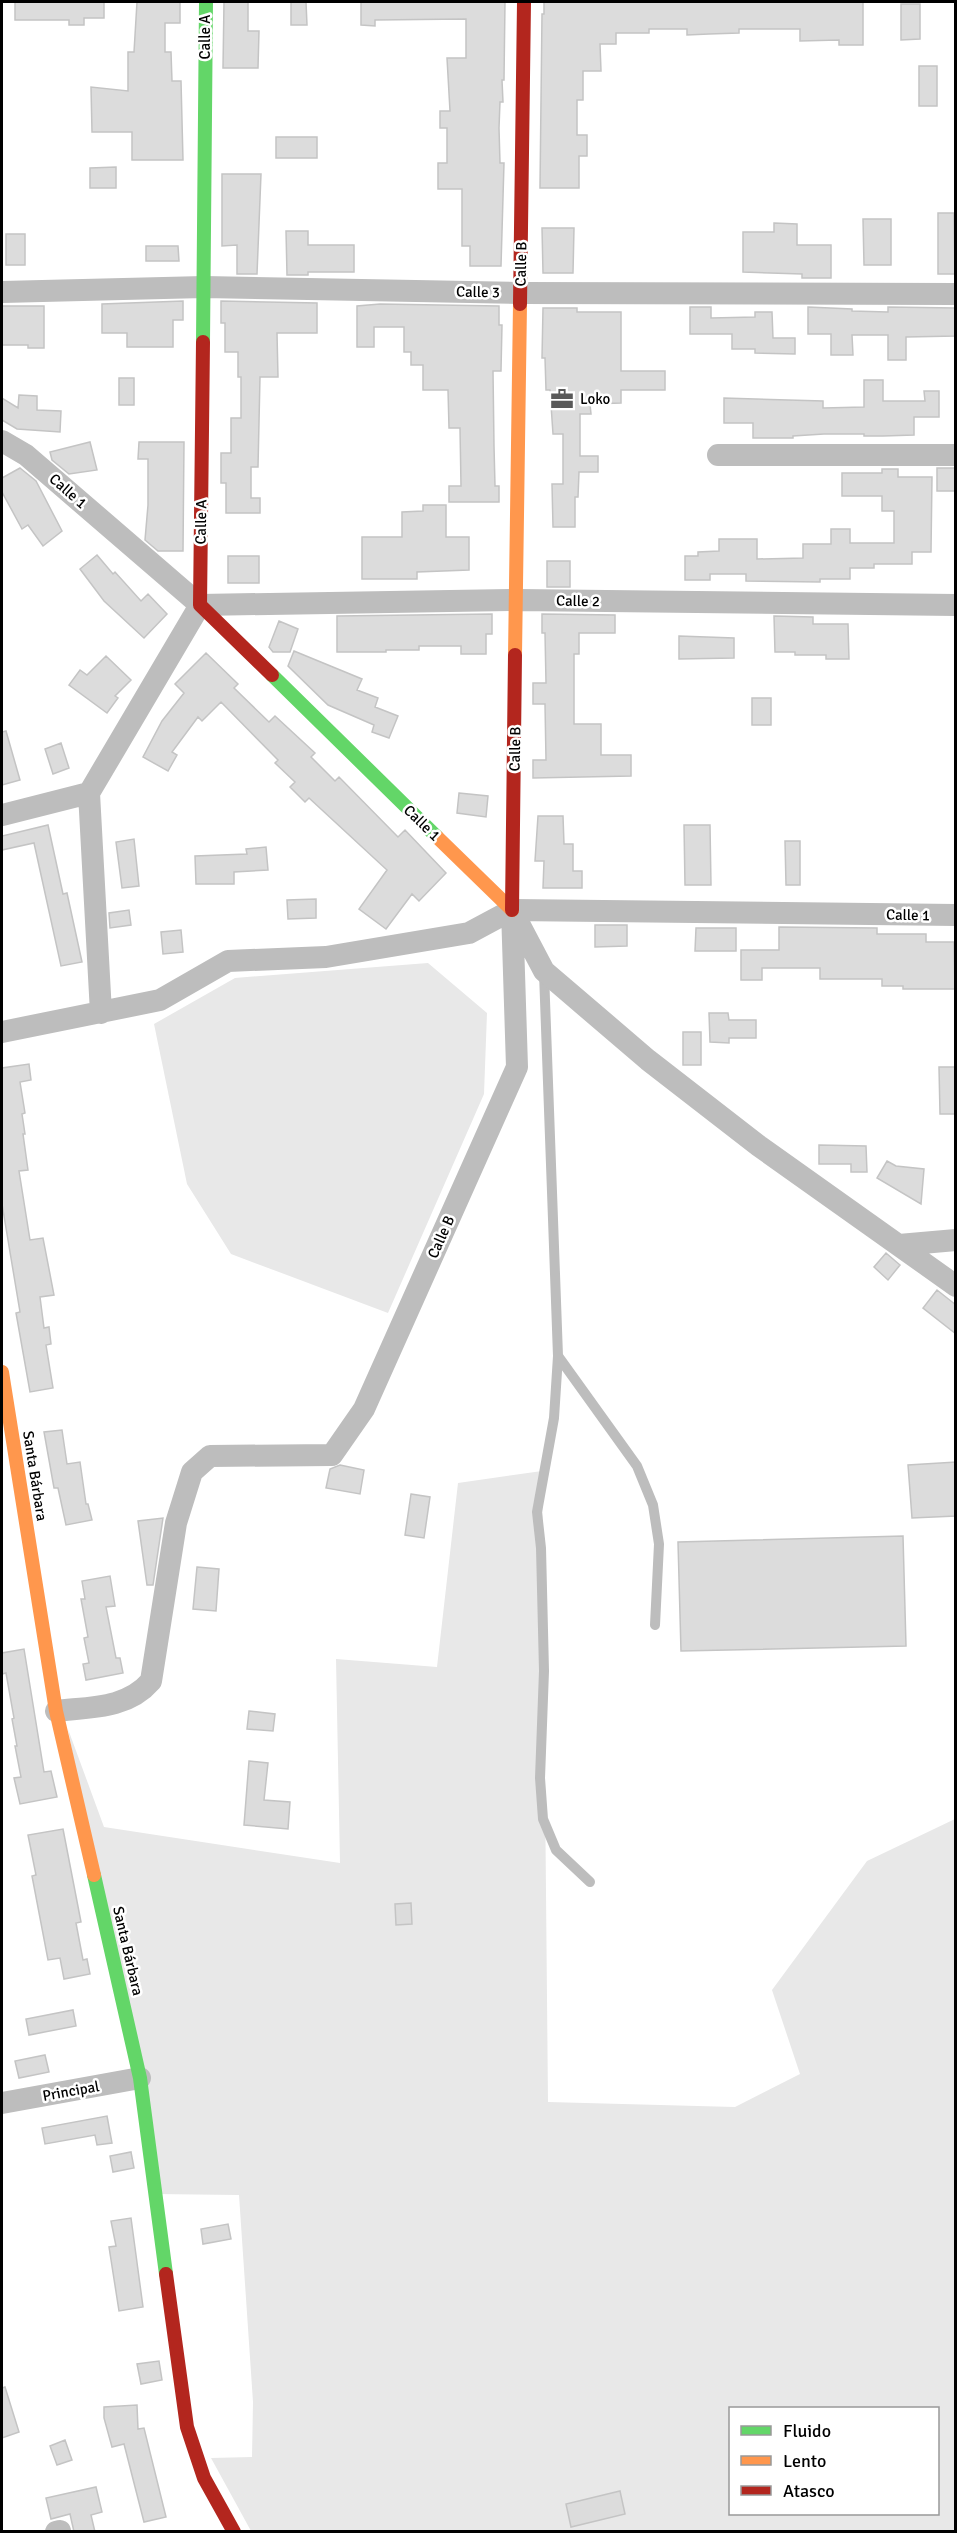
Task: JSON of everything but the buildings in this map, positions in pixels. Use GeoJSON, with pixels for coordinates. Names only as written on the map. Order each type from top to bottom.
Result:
{"type":"FeatureCollection","features":[{"type":"Feature","properties":{"kind":"street","name":"Calle A"},"geometry":{"type":"LineString","coordinates":[[89,793],[200,605],[206,2]]}},
{"type":"Feature","properties":{"kind":"street","name":"Calle B"},"geometry":{"type":"LineString","coordinates":[[56,1711],[116,1704],[140,1694],[151,1681],[176,1524],[192,1472],[210,1456],[332,1455],[364,1409],[517,1067],[512,910],[524,2]]}},
{"type":"Feature","properties":{"kind":"street","name":"Calle 3"},"geometry":{"type":"LineString","coordinates":[[2,292],[204,287],[521,293],[956,294]]}},
{"type":"Feature","properties":{"kind":"street","name":"Calle 1"},"geometry":{"type":"LineString","coordinates":[[2,441],[26,455],[200,605],[512,910],[956,915]]}},
{"type":"Feature","properties":{"kind":"street"},"geometry":{"type":"LineString","coordinates":[[718,455],[956,455]]}},
{"type":"Feature","properties":{"kind":"street","name":"Calle 2"},"geometry":{"type":"LineString","coordinates":[[200,605],[517,600],[956,605]]}},
{"type":"Feature","properties":{"kind":"street"},"geometry":{"type":"LineString","coordinates":[[2,815],[89,793],[101,1013]]}},
{"type":"Feature","properties":{"kind":"street"},"geometry":{"type":"LineString","coordinates":[[2,1032],[160,1000],[228,961],[326,957],[469,933],[512,910],[544,971],[648,1059],[759,1146],[956,1286]]}},
{"type":"Feature","properties":{"kind":"street"},"geometry":{"type":"LineString","coordinates":[[899,1245],[956,1240]]}},
{"type":"Feature","properties":{"kind":"street","name":"Santa Bárbara"},"geometry":{"type":"LineString","coordinates":[[2,1372],[56,1711],[140,2078],[187,2427],[204,2478],[234,2532]]}},
{"type":"Feature","properties":{"kind":"street","name":"Principal"},"geometry":{"type":"LineString","coordinates":[[2,2103],[140,2078]]}},
{"type":"Feature","properties":{"kind":"lane"},"geometry":{"type":"LineString","coordinates":[[544,971],[558,1356],[554,1418],[537,1512],[544,1671],[541,1788],[543,1819],[556,1850],[590,1882]]}},
{"type":"Feature","properties":{"kind":"lane"},"geometry":{"type":"LineString","coordinates":[[558,1356],[637,1466],[653,1505],[659,1544],[655,1625]]}},
{"type":"Feature","properties":{"kind":"shaded area"},"geometry":{"type":"Polygon","coordinates":[[[428,963],[487,1013],[484,1094],[388,1313],[231,1254],[187,1184],[154,1024],[235,978],[428,963]]]}},
{"type":"Feature","properties":{"kind":"shaded area"},"geometry":{"type":"Polygon","coordinates":[[[542,1471],[548,2102],[735,2107],[800,2074],[772,1990],[867,1861],[955,1819],[955,2531],[251,2531],[211,2458],[252,2457],[253,2402],[239,2195],[154,2194],[68,1729],[104,1827],[340,1863],[336,1659],[437,1667],[458,1483],[542,1471]]]}},
{"type":"Feature","properties":{"kind":"traffic: fast"},"geometry":{"type":"LineString","coordinates":[[203,342],[206,2]]}},
{"type":"Feature","properties":{"kind":"traffic: fast"},"geometry":{"type":"LineString","coordinates":[[272,675],[437,837]]}},
{"type":"Feature","properties":{"kind":"traffic: fast"},"geometry":{"type":"LineString","coordinates":[[94,1875],[140,2078],[166,2274]]}},
{"type":"Feature","properties":{"kind":"traffic: slow"},"geometry":{"type":"LineString","coordinates":[[515,655],[520,304]]}},
{"type":"Feature","properties":{"kind":"traffic: slow"},"geometry":{"type":"LineString","coordinates":[[437,837],[512,910]]}},
{"type":"Feature","properties":{"kind":"traffic: slow"},"geometry":{"type":"LineString","coordinates":[[2,1372],[56,1711],[94,1875]]}},
{"type":"Feature","properties":{"kind":"traffic: jam"},"geometry":{"type":"LineString","coordinates":[[520,304],[524,2]]}},
{"type":"Feature","properties":{"kind":"traffic: jam"},"geometry":{"type":"LineString","coordinates":[[203,342],[200,605],[272,675]]}},
{"type":"Feature","properties":{"kind":"traffic: jam"},"geometry":{"type":"LineString","coordinates":[[512,910],[515,655]]}},
{"type":"Feature","properties":{"kind":"traffic: jam"},"geometry":{"type":"LineString","coordinates":[[166,2274],[187,2427],[204,2478],[234,2532]]}},
{"type":"Feature","properties":{"kind":"place","name":"Loko"},"geometry":{"type":"Point","coordinates":[562,399]}}]}
